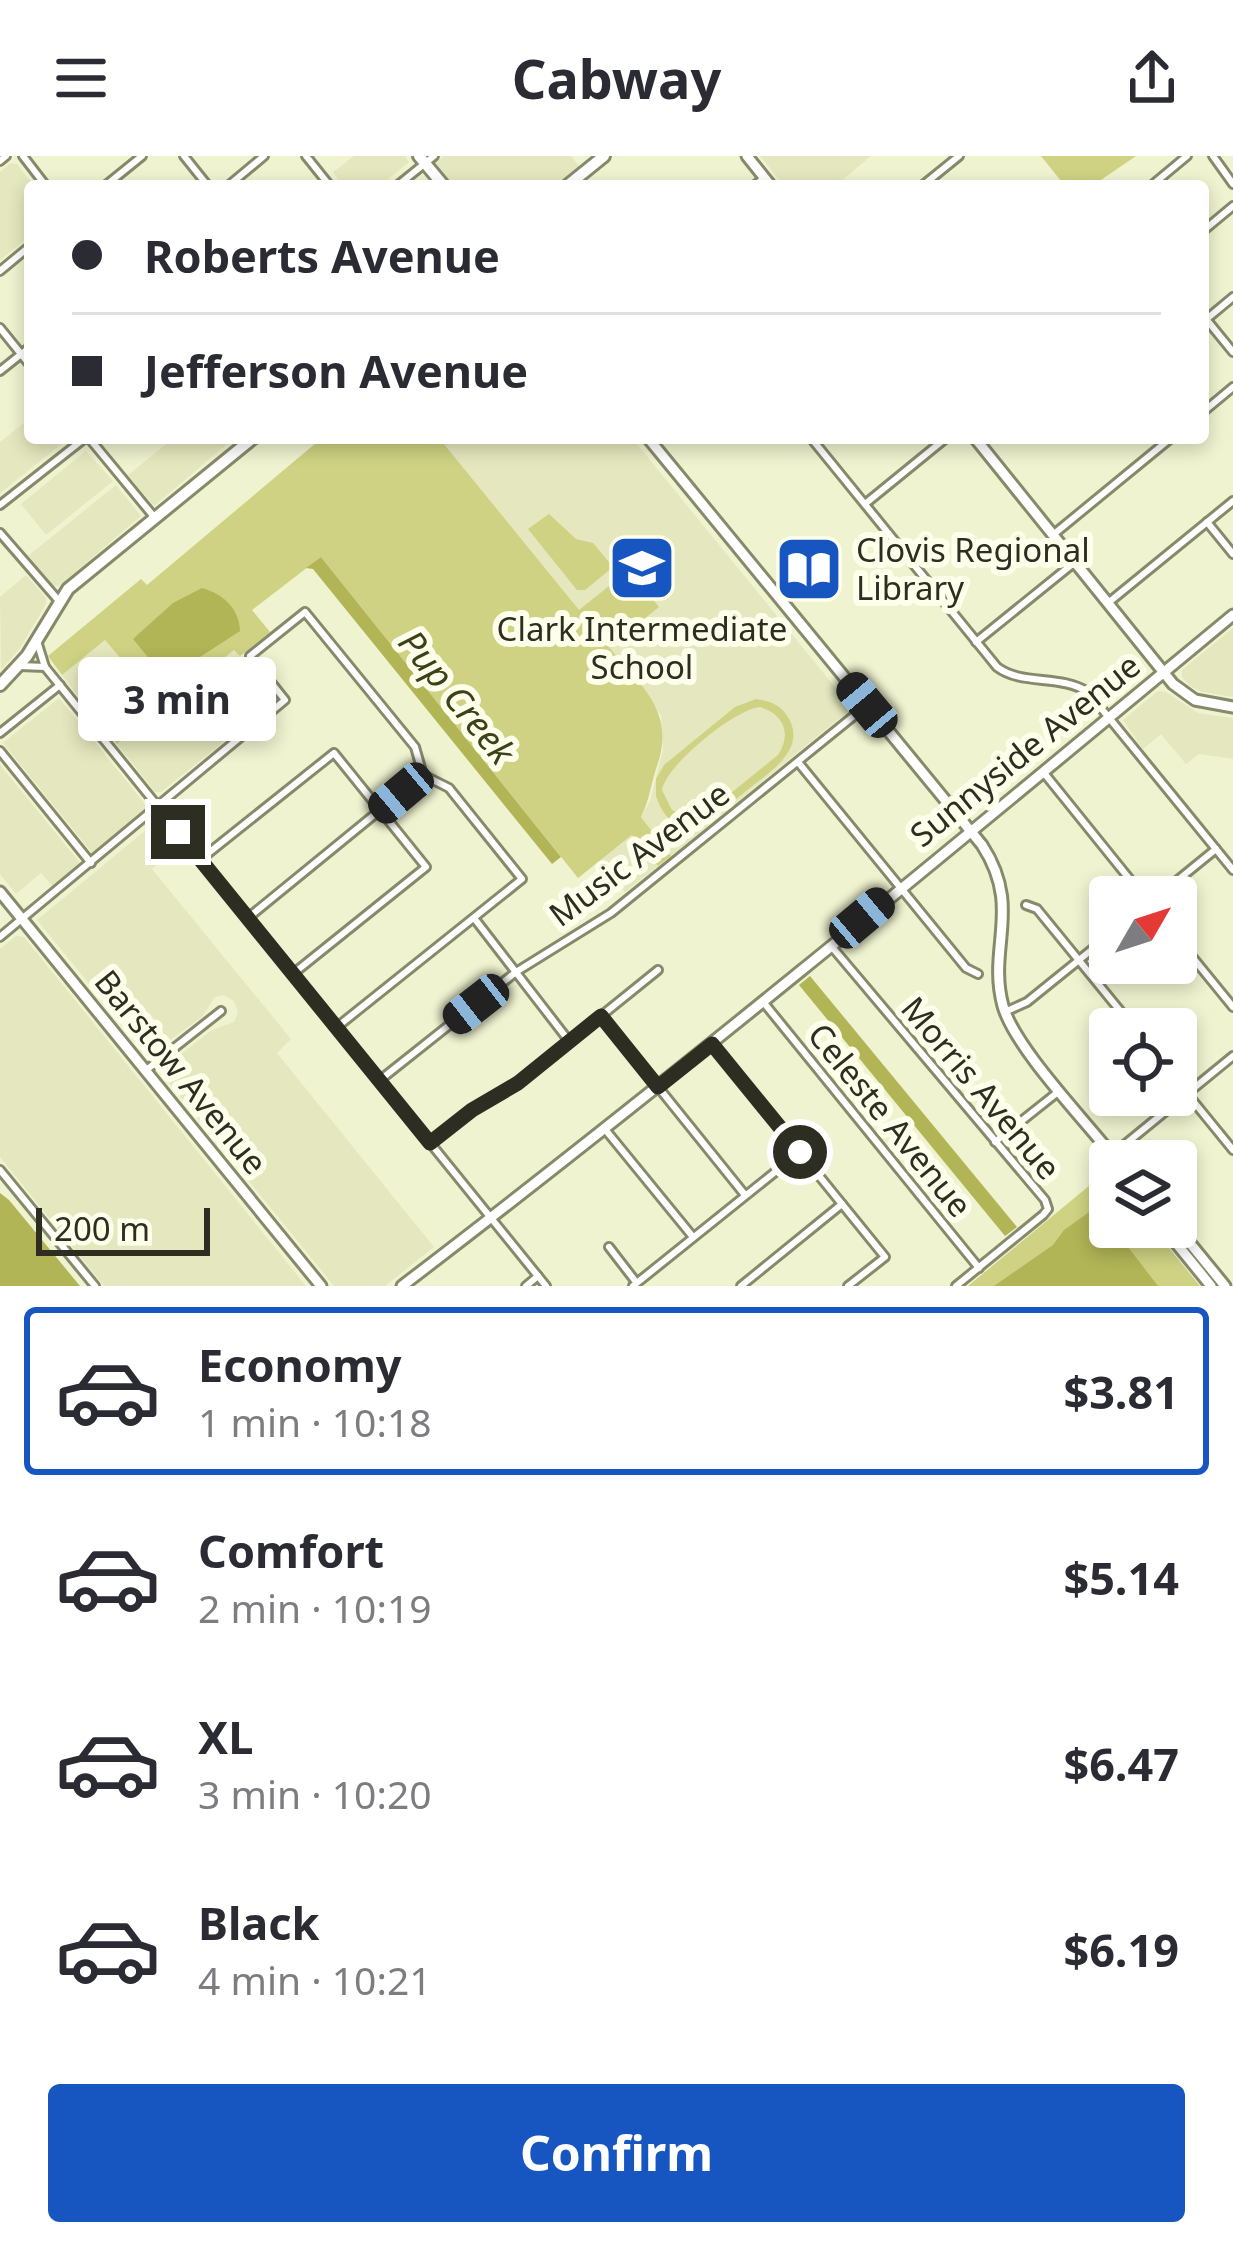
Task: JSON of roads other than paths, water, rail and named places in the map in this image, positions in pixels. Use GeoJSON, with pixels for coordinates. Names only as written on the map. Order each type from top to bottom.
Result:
{"type":"FeatureCollection","features":[{"type":"Feature","properties":{"kind":"main road"},"geometry":{"type":"LineString","coordinates":[[572,180],[588,163],[604,156]]}},
{"type":"Feature","properties":{"kind":"main road"},"geometry":{"type":"LineString","coordinates":[[747,156],[766,180]]}},
{"type":"Feature","properties":{"kind":"main road"},"geometry":{"type":"LineString","coordinates":[[1,683],[19,666],[59,601],[84,574],[245,444]]}},
{"type":"Feature","properties":{"kind":"main road"},"geometry":{"type":"LineString","coordinates":[[653,444],[990,857],[1001,887],[1000,980],[1005,1012],[1020,1040],[1098,1140]]}},
{"type":"Feature","properties":{"kind":"main road"},"geometry":{"type":"LineString","coordinates":[[980,444],[1164,672],[1189,697],[1233,707]]}},
{"type":"Feature","properties":{"kind":"main road","name":"Sunnyside Avenue"},"geometry":{"type":"LineString","coordinates":[[402,1286],[764,1003],[829,944],[1233,615]]}},
{"type":"Feature","properties":{"kind":"main road","name":"Barstow Avenue"},"geometry":{"type":"LineString","coordinates":[[0,892],[321,1286]]}},
{"type":"Feature","properties":{"kind":"main road"},"geometry":{"type":"LineString","coordinates":[[1179,1248],[1210,1286]]}},
{"type":"Feature","properties":{"kind":"main road"},"geometry":{"type":"LineString","coordinates":[[1194,1248],[1225,1286]]}},
{"type":"Feature","properties":{"kind":"street"},"geometry":{"type":"LineString","coordinates":[[23,156],[41,180]]}},
{"type":"Feature","properties":{"kind":"street"},"geometry":{"type":"LineString","coordinates":[[112,180],[142,156]]}},
{"type":"Feature","properties":{"kind":"street"},"geometry":{"type":"LineString","coordinates":[[184,156],[203,180]]}},
{"type":"Feature","properties":{"kind":"street"},"geometry":{"type":"LineString","coordinates":[[234,180],[264,156]]}},
{"type":"Feature","properties":{"kind":"street"},"geometry":{"type":"LineString","coordinates":[[306,156],[325,180]]}},
{"type":"Feature","properties":{"kind":"street"},"geometry":{"type":"LineString","coordinates":[[935,180],[959,156]]}},
{"type":"Feature","properties":{"kind":"street"},"geometry":{"type":"LineString","coordinates":[[1158,180],[1187,156]]}},
{"type":"Feature","properties":{"kind":"street"},"geometry":{"type":"LineString","coordinates":[[1213,156],[1233,184]]}},
{"type":"Feature","properties":{"kind":"street"},"geometry":{"type":"LineString","coordinates":[[403,180],[426,158]]}},
{"type":"Feature","properties":{"kind":"street"},"geometry":{"type":"LineString","coordinates":[[1209,226],[1233,206]]}},
{"type":"Feature","properties":{"kind":"street"},"geometry":{"type":"LineString","coordinates":[[0,271],[24,251]]}},
{"type":"Feature","properties":{"kind":"street"},"geometry":{"type":"LineString","coordinates":[[1209,317],[1233,297]]}},
{"type":"Feature","properties":{"kind":"street"},"geometry":{"type":"LineString","coordinates":[[1209,325],[1233,352]]}},
{"type":"Feature","properties":{"kind":"street"},"geometry":{"type":"LineString","coordinates":[[0,328],[24,358]]}},
{"type":"Feature","properties":{"kind":"street"},"geometry":{"type":"LineString","coordinates":[[0,371],[24,352]]}},
{"type":"Feature","properties":{"kind":"street"},"geometry":{"type":"LineString","coordinates":[[1209,407],[1233,387]]}},
{"type":"Feature","properties":{"kind":"street"},"geometry":{"type":"LineString","coordinates":[[0,505],[79,444]]}},
{"type":"Feature","properties":{"kind":"street"},"geometry":{"type":"LineString","coordinates":[[92,444],[155,518]]}},
{"type":"Feature","properties":{"kind":"street"},"geometry":{"type":"LineString","coordinates":[[816,444],[1005,674],[1075,684],[1091,695],[1233,870]]}},
{"type":"Feature","properties":{"kind":"street"},"geometry":{"type":"LineString","coordinates":[[865,504],[939,444]]}},
{"type":"Feature","properties":{"kind":"street"},"geometry":{"type":"LineString","coordinates":[[1054,534],[1164,444]]}},
{"type":"Feature","properties":{"kind":"street"},"geometry":{"type":"LineString","coordinates":[[1108,603],[1233,501]]}},
{"type":"Feature","properties":{"kind":"street"},"geometry":{"type":"LineString","coordinates":[[1207,522],[1233,554]]}},
{"type":"Feature","properties":{"kind":"street"},"geometry":{"type":"LineString","coordinates":[[0,532],[59,601]]}},
{"type":"Feature","properties":{"kind":"street"},"geometry":{"type":"LineString","coordinates":[[976,642],[1075,562]]}},
{"type":"Feature","properties":{"kind":"street"},"geometry":{"type":"LineString","coordinates":[[0,937],[285,700],[250,656],[304,612],[415,747],[423,775],[449,788],[522,879],[337,1027]]}},
{"type":"Feature","properties":{"kind":"street"},"geometry":{"type":"LineString","coordinates":[[37,641],[45,667],[546,1286]]}},
{"type":"Feature","properties":{"kind":"street"},"geometry":{"type":"LineString","coordinates":[[19,666],[45,667]]}},
{"type":"Feature","properties":{"kind":"street"},"geometry":{"type":"LineString","coordinates":[[0,733],[60,685]]}},
{"type":"Feature","properties":{"kind":"street","name":"Music Avenue"},"geometry":{"type":"LineString","coordinates":[[380,1080],[516,972],[611,913],[867,705]]}},
{"type":"Feature","properties":{"kind":"street"},"geometry":{"type":"LineString","coordinates":[[0,751],[91,863]]}},
{"type":"Feature","properties":{"kind":"street"},"geometry":{"type":"LineString","coordinates":[[201,860],[334,753],[426,867],[294,974]]}},
{"type":"Feature","properties":{"kind":"street"},"geometry":{"type":"LineString","coordinates":[[798,762],[966,968],[978,974]]}},
{"type":"Feature","properties":{"kind":"street"},"geometry":{"type":"LineString","coordinates":[[1042,771],[1127,876]]}},
{"type":"Feature","properties":{"kind":"street"},"geometry":{"type":"LineString","coordinates":[[248,918],[423,775]]}},
{"type":"Feature","properties":{"kind":"street"},"geometry":{"type":"LineString","coordinates":[[1183,876],[1216,849]]}},
{"type":"Feature","properties":{"kind":"street"},"geometry":{"type":"LineString","coordinates":[[1026,905],[1037,909],[1118,1008]]}},
{"type":"Feature","properties":{"kind":"street"},"geometry":{"type":"LineString","coordinates":[[474,918],[569,1041]]}},
{"type":"Feature","properties":{"kind":"street","name":"Morris Avenue"},"geometry":{"type":"LineString","coordinates":[[829,944],[1033,1185],[1048,1209],[979,1268]]}},
{"type":"Feature","properties":{"kind":"street"},"geometry":{"type":"LineString","coordinates":[[1005,1012],[1027,1002],[1089,952]]}},
{"type":"Feature","properties":{"kind":"street"},"geometry":{"type":"LineString","coordinates":[[1197,963],[1233,1007]]}},
{"type":"Feature","properties":{"kind":"street"},"geometry":{"type":"LineString","coordinates":[[430,1143],[472,1110],[518,1083],[658,970]]}},
{"type":"Feature","properties":{"kind":"street","name":"Celeste Avenue"},"geometry":{"type":"LineString","coordinates":[[764,1003],[979,1268]]}},
{"type":"Feature","properties":{"kind":"street"},"geometry":{"type":"LineString","coordinates":[[145,1071],[221,1011]]}},
{"type":"Feature","properties":{"kind":"street"},"geometry":{"type":"LineString","coordinates":[[601,1016],[746,1195]]}},
{"type":"Feature","properties":{"kind":"street"},"geometry":{"type":"LineString","coordinates":[[712,1044],[885,1257],[848,1286]]}},
{"type":"Feature","properties":{"kind":"street"},"geometry":{"type":"LineString","coordinates":[[1197,1086],[1233,1056]]}},
{"type":"Feature","properties":{"kind":"street"},"geometry":{"type":"LineString","coordinates":[[995,1142],[1060,1090]]}},
{"type":"Feature","properties":{"kind":"street"},"geometry":{"type":"LineString","coordinates":[[1197,1106],[1233,1150]]}},
{"type":"Feature","properties":{"kind":"street"},"geometry":{"type":"LineString","coordinates":[[1133,1140],[1161,1116]]}},
{"type":"Feature","properties":{"kind":"street"},"geometry":{"type":"LineString","coordinates":[[604,1128],[693,1237]]}},
{"type":"Feature","properties":{"kind":"street"},"geometry":{"type":"LineString","coordinates":[[609,1247],[635,1284],[800,1152]]}},
{"type":"Feature","properties":{"kind":"street"},"geometry":{"type":"LineString","coordinates":[[0,1170],[94,1286]]}},
{"type":"Feature","properties":{"kind":"street"},"geometry":{"type":"LineString","coordinates":[[741,1286],[842,1204]]}},
{"type":"Feature","properties":{"kind":"street"},"geometry":{"type":"LineString","coordinates":[[956,1286],[979,1268]]}},
{"type":"Feature","properties":{"kind":"street"},"geometry":{"type":"LineString","coordinates":[[526,1286],[538,1276]]}},
{"type":"Feature","properties":{"kind":"place","name":"Clark Intermediate School"},"geometry":{"type":"Point","coordinates":[642,568]}},
{"type":"Feature","properties":{"kind":"place","name":"Clovis Regional Library"},"geometry":{"type":"Point","coordinates":[809,569]}},
{"type":"Feature","properties":{"kind":"water label","name":"Pup Creek"},"geometry":{"type":"Point","coordinates":[457,697]}}]}
